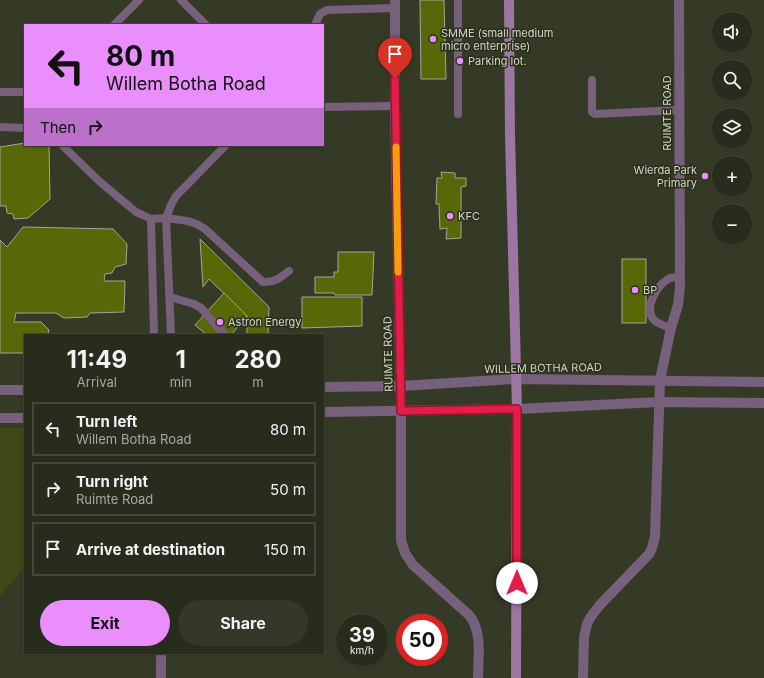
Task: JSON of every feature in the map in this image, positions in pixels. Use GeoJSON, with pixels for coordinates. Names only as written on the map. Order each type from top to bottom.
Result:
{"type":"FeatureCollection","features":[{"type":"Feature","properties":{"kind":"main road"},"geometry":{"type":"LineString","coordinates":[[509,0],[510,135],[517,409],[516,678]]}},
{"type":"Feature","properties":{"kind":"street","name":"RUIMTE ROAD"},"geometry":{"type":"LineString","coordinates":[[583,678],[583,646],[587,624],[599,606],[649,554],[654,543],[656,529],[660,380],[671,328],[678,305],[680,277],[679,0]]}},
{"type":"Feature","properties":{"kind":"street","name":"RUIMTE ROAD"},"geometry":{"type":"LineString","coordinates":[[395,4],[395,106],[401,411],[400,534],[402,546],[413,565],[468,615],[473,622],[478,637],[478,678]]}},
{"type":"Feature","properties":{"kind":"street","name":"WILLEM BOTHA ROAD"},"geometry":{"type":"LineString","coordinates":[[324,387],[400,386],[516,379],[764,382]]}},
{"type":"Feature","properties":{"kind":"street"},"geometry":{"type":"LineString","coordinates":[[0,390],[24,390]]}},
{"type":"Feature","properties":{"kind":"street"},"geometry":{"type":"LineString","coordinates":[[324,412],[517,409],[659,402],[764,403]]}},
{"type":"Feature","properties":{"kind":"street"},"geometry":{"type":"LineString","coordinates":[[0,418],[24,418]]}},
{"type":"Feature","properties":{"kind":"street"},"geometry":{"type":"LineString","coordinates":[[161,654],[161,678]]}},
{"type":"Feature","properties":{"kind":"lane"},"geometry":{"type":"LineString","coordinates":[[115,24],[139,0]]}},
{"type":"Feature","properties":{"kind":"lane"},"geometry":{"type":"LineString","coordinates":[[181,0],[205,24]]}},
{"type":"Feature","properties":{"kind":"lane"},"geometry":{"type":"LineString","coordinates":[[458,0],[458,114]]}},
{"type":"Feature","properties":{"kind":"lane"},"geometry":{"type":"LineString","coordinates":[[315,24],[320,14],[328,10],[395,4]]}},
{"type":"Feature","properties":{"kind":"lane"},"geometry":{"type":"LineString","coordinates":[[592,80],[592,112],[595,114],[679,110]]}},
{"type":"Feature","properties":{"kind":"lane"},"geometry":{"type":"LineString","coordinates":[[0,92],[24,92]]}},
{"type":"Feature","properties":{"kind":"lane"},"geometry":{"type":"LineString","coordinates":[[324,107],[395,106]]}},
{"type":"Feature","properties":{"kind":"lane"},"geometry":{"type":"LineString","coordinates":[[0,127],[24,128]]}},
{"type":"Feature","properties":{"kind":"lane"},"geometry":{"type":"LineString","coordinates":[[63,146],[99,181],[136,212],[151,219],[166,218],[192,222],[205,229],[263,282],[269,283],[279,279],[289,271]]}},
{"type":"Feature","properties":{"kind":"lane"},"geometry":{"type":"LineString","coordinates":[[171,334],[166,218],[171,205],[180,191],[225,146]]}},
{"type":"Feature","properties":{"kind":"lane"},"geometry":{"type":"LineString","coordinates":[[151,219],[154,334]]}},
{"type":"Feature","properties":{"kind":"lane"},"geometry":{"type":"LineString","coordinates":[[671,328],[655,321],[651,314],[650,308],[652,300],[661,286],[668,279],[680,277]]}},
{"type":"Feature","properties":{"kind":"lane"},"geometry":{"type":"LineString","coordinates":[[170,297],[194,304],[201,308],[224,334]]}},
{"type":"Feature","properties":{"kind":"green space"},"geometry":{"type":"Polygon","coordinates":[[[0,428],[24,428],[24,567],[0,596],[0,428]]]}},
{"type":"Feature","properties":{"kind":"building","name":"SMME (small medium micro enterprise)"},"geometry":{"type":"Polygon","coordinates":[[[420,0],[444,0],[446,79],[421,79],[420,0]]]}},
{"type":"Feature","properties":{"kind":"building"},"geometry":{"type":"Polygon","coordinates":[[[24,143],[24,146],[49,146],[50,199],[28,218],[14,219],[13,214],[7,213],[6,206],[0,206],[0,147],[24,143]]]}},
{"type":"Feature","properties":{"kind":"building","name":"KFC"},"geometry":{"type":"Polygon","coordinates":[[[441,172],[455,173],[455,178],[466,178],[466,186],[461,187],[461,238],[446,239],[447,228],[440,229],[439,204],[436,204],[437,178],[442,178],[441,172]]]}},
{"type":"Feature","properties":{"kind":"building"},"geometry":{"type":"Polygon","coordinates":[[[23,227],[113,229],[127,244],[126,264],[115,267],[112,273],[105,274],[104,281],[125,281],[124,312],[90,313],[87,317],[64,318],[56,313],[16,313],[14,322],[41,322],[49,330],[48,334],[24,334],[24,353],[0,353],[0,240],[7,247],[23,227]]]}},
{"type":"Feature","properties":{"kind":"building"},"geometry":{"type":"Polygon","coordinates":[[[200,239],[269,307],[268,334],[247,334],[247,316],[209,279],[203,287],[200,239]]]}},
{"type":"Feature","properties":{"kind":"building"},"geometry":{"type":"Polygon","coordinates":[[[338,252],[374,252],[372,295],[335,295],[334,293],[315,293],[315,277],[334,277],[334,272],[338,272],[338,252]]]}},
{"type":"Feature","properties":{"kind":"building"},"geometry":{"type":"Polygon","coordinates":[[[622,259],[646,259],[646,323],[622,323],[622,259]]]}},
{"type":"Feature","properties":{"kind":"building"},"geometry":{"type":"Polygon","coordinates":[[[224,293],[247,316],[232,334],[206,334],[195,325],[224,293]]]}},
{"type":"Feature","properties":{"kind":"building"},"geometry":{"type":"Polygon","coordinates":[[[302,297],[362,297],[362,326],[302,328],[302,297]]]}},
{"type":"Feature","properties":{"kind":"slow traffic"},"geometry":{"type":"LineString","coordinates":[[396,147],[398,272]]}},
{"type":"Feature","properties":{"kind":"place","name":"SMME (small medium micro enterprise)"},"geometry":{"type":"Point","coordinates":[433,39]}},
{"type":"Feature","properties":{"kind":"place","name":"Parking lot."},"geometry":{"type":"Point","coordinates":[460,61]}},
{"type":"Feature","properties":{"kind":"place","name":"Wierda Park Primary"},"geometry":{"type":"Point","coordinates":[705,176]}},
{"type":"Feature","properties":{"kind":"place","name":"KFC"},"geometry":{"type":"Point","coordinates":[450,216]}},
{"type":"Feature","properties":{"kind":"place","name":"BP"},"geometry":{"type":"Point","coordinates":[635,290]}},
{"type":"Feature","properties":{"kind":"place","name":"Astron Energy"},"geometry":{"type":"Point","coordinates":[220,322]}},
{"type":"Feature","properties":{"kind":"route"},"geometry":{"type":"LineString","coordinates":[[395,78],[401,411],[517,409],[517,583]]}}]}
